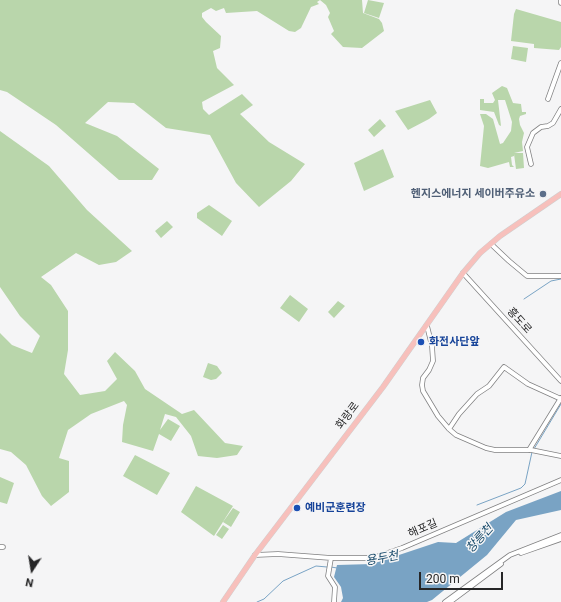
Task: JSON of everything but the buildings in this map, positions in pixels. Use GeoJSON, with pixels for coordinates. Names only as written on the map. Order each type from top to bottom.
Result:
{"type":"FeatureCollection","features":[{"type":"Feature","properties":{"kind":"main road","name":"화랑로"},"geometry":{"type":"LineString","coordinates":[[223,602],[255,555],[383,387],[463,273],[480,253],[491,244],[561,194]]}},
{"type":"Feature","properties":{"kind":"street"},"geometry":{"type":"LineString","coordinates":[[548,99],[561,63]]}},
{"type":"Feature","properties":{"kind":"street"},"geometry":{"type":"LineString","coordinates":[[531,164],[527,147],[533,133],[541,126],[548,126],[553,123],[561,109]]}},
{"type":"Feature","properties":{"kind":"street"},"geometry":{"type":"LineString","coordinates":[[491,244],[527,276],[561,276]]}},
{"type":"Feature","properties":{"kind":"street","name":"흥도로"},"geometry":{"type":"LineString","coordinates":[[463,273],[561,381]]}},
{"type":"Feature","properties":{"kind":"street"},"geometry":{"type":"LineString","coordinates":[[427,326],[432,346],[433,361],[423,378],[423,391],[438,416],[449,429],[456,435],[486,448],[495,450],[532,450],[561,456]]}},
{"type":"Feature","properties":{"kind":"street"},"geometry":{"type":"LineString","coordinates":[[449,429],[459,414],[477,394],[489,386],[504,367],[528,384],[561,398],[532,450]]}},
{"type":"Feature","properties":{"kind":"street","name":"해포길"},"geometry":{"type":"LineString","coordinates":[[255,555],[278,554],[331,558],[373,558],[402,548],[561,480]]}},
{"type":"Feature","properties":{"kind":"street"},"geometry":{"type":"LineString","coordinates":[[445,602],[510,555],[561,535]]}},
{"type":"Feature","properties":{"kind":"street"},"geometry":{"type":"LineString","coordinates":[[450,602],[512,556],[561,539]]}},
{"type":"Feature","properties":{"kind":"street"},"geometry":{"type":"LineString","coordinates":[[331,558],[328,576],[335,587],[334,602]]}},
{"type":"Feature","properties":{"kind":"green space"},"geometry":{"type":"Polygon","coordinates":[[[0,0],[320,0],[317,2],[319,4],[311,7],[301,28],[295,32],[289,31],[257,11],[226,13],[224,8],[216,11],[211,8],[202,13],[202,17],[206,22],[221,36],[220,48],[213,51],[217,68],[234,85],[202,102],[203,109],[209,115],[242,94],[253,105],[240,114],[269,142],[305,164],[291,181],[259,207],[236,183],[210,135],[166,128],[134,103],[108,102],[85,123],[117,136],[159,169],[152,180],[119,180],[56,125],[7,92],[0,90],[0,0]]]}},
{"type":"Feature","properties":{"kind":"green space"},"geometry":{"type":"Polygon","coordinates":[[[320,0],[362,0],[363,13],[379,19],[382,23],[384,31],[362,48],[343,47],[331,34],[334,31],[328,17],[330,13],[326,5],[320,0]]]}},
{"type":"Feature","properties":{"kind":"green space"},"geometry":{"type":"Polygon","coordinates":[[[368,0],[384,3],[379,18],[364,13],[368,0]]]}},
{"type":"Feature","properties":{"kind":"green space"},"geometry":{"type":"Polygon","coordinates":[[[516,9],[561,22],[561,47],[559,50],[534,48],[534,44],[511,41],[514,14],[516,9]]]}},
{"type":"Feature","properties":{"kind":"green space"},"geometry":{"type":"Polygon","coordinates":[[[513,46],[528,48],[526,62],[511,59],[513,46]]]}},
{"type":"Feature","properties":{"kind":"green space"},"geometry":{"type":"Polygon","coordinates":[[[502,86],[507,88],[513,103],[521,104],[522,112],[526,112],[526,114],[520,116],[519,119],[524,133],[522,142],[523,151],[514,153],[523,153],[524,168],[516,169],[514,154],[514,156],[511,157],[512,165],[514,167],[510,167],[509,162],[488,168],[480,166],[484,126],[480,114],[486,114],[493,119],[500,144],[503,143],[511,131],[512,122],[505,100],[498,100],[501,126],[499,125],[494,112],[480,110],[480,99],[484,99],[484,103],[493,103],[495,100],[492,93],[502,86]]]}},
{"type":"Feature","properties":{"kind":"green space"},"geometry":{"type":"Polygon","coordinates":[[[430,100],[437,113],[408,130],[395,111],[430,100]]]}},
{"type":"Feature","properties":{"kind":"green space"},"geometry":{"type":"Polygon","coordinates":[[[380,119],[386,126],[374,137],[368,130],[380,119]]]}},
{"type":"Feature","properties":{"kind":"green space"},"geometry":{"type":"Polygon","coordinates":[[[0,131],[49,166],[87,210],[132,251],[116,262],[99,265],[76,253],[41,277],[51,285],[68,311],[68,350],[64,374],[80,395],[105,391],[117,379],[107,361],[115,352],[135,371],[145,389],[182,414],[194,410],[225,443],[243,446],[237,455],[217,458],[198,456],[191,436],[176,417],[165,414],[160,430],[168,419],[180,426],[171,441],[159,434],[153,451],[122,442],[123,425],[127,405],[124,401],[91,414],[68,430],[59,458],[69,461],[69,492],[51,506],[42,496],[26,465],[11,452],[0,449],[0,333],[12,345],[32,353],[40,336],[20,316],[0,287],[0,131]]]}},
{"type":"Feature","properties":{"kind":"green space"},"geometry":{"type":"Polygon","coordinates":[[[383,149],[394,177],[364,191],[354,163],[383,149]]]}},
{"type":"Feature","properties":{"kind":"green space"},"geometry":{"type":"Polygon","coordinates":[[[209,205],[232,221],[222,236],[197,218],[197,213],[209,205]]]}},
{"type":"Feature","properties":{"kind":"green space"},"geometry":{"type":"Polygon","coordinates":[[[167,221],[173,227],[161,238],[155,231],[167,221]]]}},
{"type":"Feature","properties":{"kind":"green space"},"geometry":{"type":"Polygon","coordinates":[[[290,295],[308,309],[299,322],[280,308],[290,295]]]}},
{"type":"Feature","properties":{"kind":"green space"},"geometry":{"type":"Polygon","coordinates":[[[338,301],[345,306],[334,318],[328,312],[338,301]]]}},
{"type":"Feature","properties":{"kind":"green space"},"geometry":{"type":"Polygon","coordinates":[[[208,363],[217,366],[222,373],[216,379],[211,380],[203,377],[208,363]]]}},
{"type":"Feature","properties":{"kind":"green space"},"geometry":{"type":"Polygon","coordinates":[[[135,455],[170,473],[157,495],[123,476],[135,455]]]}},
{"type":"Feature","properties":{"kind":"green space"},"geometry":{"type":"Polygon","coordinates":[[[0,477],[14,483],[7,504],[0,502],[0,477]]]}},
{"type":"Feature","properties":{"kind":"green space"},"geometry":{"type":"Polygon","coordinates":[[[196,486],[233,506],[214,536],[181,512],[196,486]]]}},
{"type":"Feature","properties":{"kind":"green space"},"geometry":{"type":"Polygon","coordinates":[[[233,508],[240,512],[231,527],[223,522],[233,508]]]}},
{"type":"Feature","properties":{"kind":"green space"},"geometry":{"type":"Polygon","coordinates":[[[223,525],[229,529],[222,539],[216,535],[223,525]]]}},
{"type":"Feature","properties":{"kind":"water","name":"창릉천"},"geometry":{"type":"Polygon","coordinates":[[[561,491],[561,510],[516,520],[487,555],[432,600],[427,602],[341,602],[343,598],[341,587],[334,577],[337,565],[372,564],[438,542],[456,543],[506,512],[561,491]]]}},
{"type":"Feature","properties":{"kind":"waterway"},"geometry":{"type":"LineString","coordinates":[[524,299],[551,281],[561,279]]}},
{"type":"Feature","properties":{"kind":"waterway"},"geometry":{"type":"LineString","coordinates":[[534,449],[561,404]]}},
{"type":"Feature","properties":{"kind":"waterway"},"geometry":{"type":"LineString","coordinates":[[477,505],[521,488],[525,484],[532,452]]}},
{"type":"Feature","properties":{"kind":"waterway","name":"용두천"},"geometry":{"type":"LineString","coordinates":[[257,602],[264,599],[283,581],[316,566],[327,567]]}},
{"type":"Feature","properties":{"kind":"waterway","name":"용두천"},"geometry":{"type":"LineString","coordinates":[[331,567],[337,568]]}},
{"type":"Feature","properties":{"kind":"place","name":"헨지스에너지 세이버주유소"},"geometry":{"type":"Point","coordinates":[543,194]}},
{"type":"Feature","properties":{"kind":"place","name":"화전사단앞"},"geometry":{"type":"Point","coordinates":[421,342]}},
{"type":"Feature","properties":{"kind":"place","name":"예비군훈련장"},"geometry":{"type":"Point","coordinates":[297,508]}}]}
